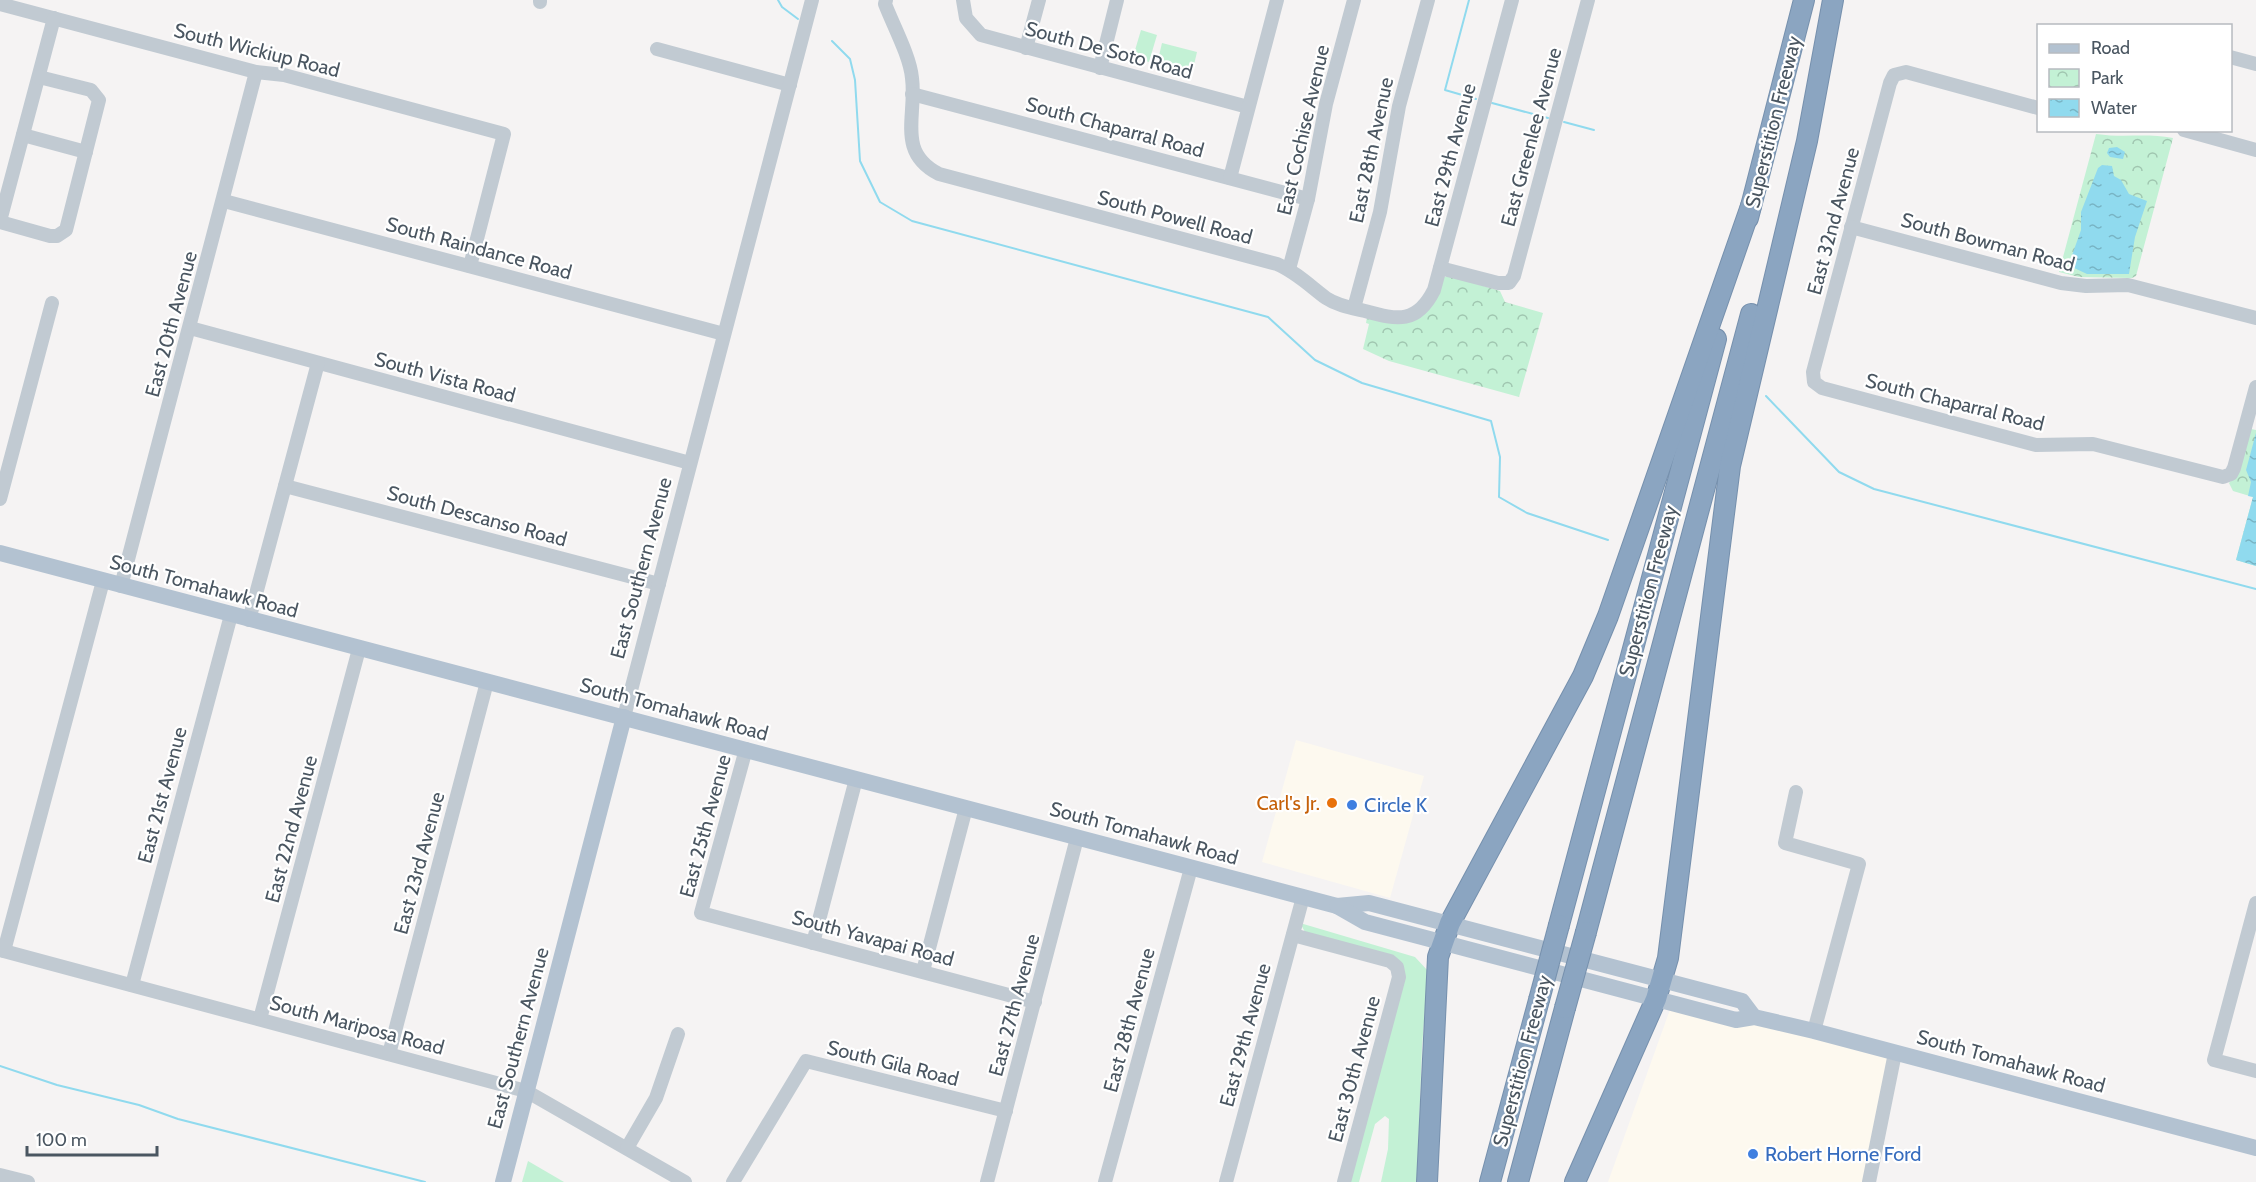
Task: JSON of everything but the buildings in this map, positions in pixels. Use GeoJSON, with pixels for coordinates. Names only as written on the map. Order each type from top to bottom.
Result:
{"type":"FeatureCollection","features":[{"type":"Feature","properties":{"kind":"highway","name":"Superstition Freeway"},"geometry":{"type":"LineString","coordinates":[[1490,1182],[1804,0]]}},
{"type":"Feature","properties":{"kind":"highway","name":"Superstition Freeway"},"geometry":{"type":"LineString","coordinates":[[1518,1182],[1798,138],[1832,0]]}},
{"type":"Feature","properties":{"kind":"highway"},"geometry":{"type":"LineString","coordinates":[[1575,1182],[1656,999],[1668,958],[1730,466],[1807,141],[1832,0]]}},
{"type":"Feature","properties":{"kind":"highway"},"geometry":{"type":"LineString","coordinates":[[1427,1182],[1438,957],[1450,923],[1583,676],[1608,615],[1751,206]]}},
{"type":"Feature","properties":{"kind":"main road","name":"South Tomahawk Road"},"geometry":{"type":"LineString","coordinates":[[0,554],[1337,906],[1365,922],[1443,943],[1736,1020],[1754,1017],[1814,1031],[2256,1148]]}},
{"type":"Feature","properties":{"kind":"main road","name":"East Southern Avenue"},"geometry":{"type":"LineString","coordinates":[[503,1182],[624,717]]}},
{"type":"Feature","properties":{"kind":"main road","name":"South Tomahawk Road"},"geometry":{"type":"LineString","coordinates":[[1337,906],[1370,903],[1450,923],[1742,1001],[1754,1017]]}},
{"type":"Feature","properties":{"kind":"street","name":"East Southern Avenue"},"geometry":{"type":"LineString","coordinates":[[624,717],[812,0]]}},
{"type":"Feature","properties":{"kind":"street"},"geometry":{"type":"LineString","coordinates":[[886,0],[912,77],[912,94]]}},
{"type":"Feature","properties":{"kind":"street","name":"South De Soto Road"},"geometry":{"type":"LineString","coordinates":[[963,0],[966,18],[981,35],[1248,107]]}},
{"type":"Feature","properties":{"kind":"street"},"geometry":{"type":"LineString","coordinates":[[1026,48],[1039,0]]}},
{"type":"Feature","properties":{"kind":"street"},"geometry":{"type":"LineString","coordinates":[[1100,68],[1117,0]]}},
{"type":"Feature","properties":{"kind":"street"},"geometry":{"type":"LineString","coordinates":[[1230,178],[1277,0]]}},
{"type":"Feature","properties":{"kind":"street","name":"East Cochise Avenue"},"geometry":{"type":"LineString","coordinates":[[1289,269],[1308,199],[1326,104],[1354,0]]}},
{"type":"Feature","properties":{"kind":"street","name":"East 28th Avenue"},"geometry":{"type":"LineString","coordinates":[[1354,308],[1380,212],[1399,106],[1428,0]]}},
{"type":"Feature","properties":{"kind":"street","name":"East 29th Avenue"},"geometry":{"type":"LineString","coordinates":[[1416,314],[1427,304],[1440,268],[1512,0]]}},
{"type":"Feature","properties":{"kind":"street","name":"East Greenlee Avenue"},"geometry":{"type":"LineString","coordinates":[[1440,268],[1498,283],[1509,283],[1514,276],[1588,0]]}},
{"type":"Feature","properties":{"kind":"street","name":"South Wickiup Road"},"geometry":{"type":"LineString","coordinates":[[0,4],[256,72],[284,75],[504,134],[470,266]]}},
{"type":"Feature","properties":{"kind":"street"},"geometry":{"type":"LineString","coordinates":[[39,77],[91,90],[99,100],[66,230],[62,234],[50,236],[0,222],[54,18]]}},
{"type":"Feature","properties":{"kind":"street"},"geometry":{"type":"LineString","coordinates":[[657,49],[790,85]]}},
{"type":"Feature","properties":{"kind":"street"},"geometry":{"type":"LineString","coordinates":[[2232,58],[2256,64]]}},
{"type":"Feature","properties":{"kind":"street","name":"East 20th Avenue"},"geometry":{"type":"LineString","coordinates":[[121,586],[224,201],[256,72]]}},
{"type":"Feature","properties":{"kind":"street","name":"East 32nd Avenue"},"geometry":{"type":"LineString","coordinates":[[1814,382],[1813,372],[1851,227],[1890,82],[1897,73],[1907,73],[2037,108]]}},
{"type":"Feature","properties":{"kind":"street","name":"South Powell Road"},"geometry":{"type":"LineString","coordinates":[[912,94],[911,141],[919,160],[939,174],[1289,269],[1327,298],[1354,308],[1389,318],[1403,318],[1416,314]]}},
{"type":"Feature","properties":{"kind":"street","name":"South Chaparral Road"},"geometry":{"type":"LineString","coordinates":[[912,94],[1308,199]]}},
{"type":"Feature","properties":{"kind":"street"},"geometry":{"type":"LineString","coordinates":[[2191,132],[2256,150]]}},
{"type":"Feature","properties":{"kind":"street"},"geometry":{"type":"LineString","coordinates":[[22,135],[86,152]]}},
{"type":"Feature","properties":{"kind":"street","name":"South Raindance Road"},"geometry":{"type":"LineString","coordinates":[[224,201],[724,334]]}},
{"type":"Feature","properties":{"kind":"street","name":"South Bowman Road"},"geometry":{"type":"LineString","coordinates":[[1851,227],[2061,283],[2086,286],[2128,285],[2256,318]]}},
{"type":"Feature","properties":{"kind":"street"},"geometry":{"type":"LineString","coordinates":[[0,499],[52,303]]}},
{"type":"Feature","properties":{"kind":"street","name":"South Vista Road"},"geometry":{"type":"LineString","coordinates":[[190,328],[690,463]]}},
{"type":"Feature","properties":{"kind":"street"},"geometry":{"type":"LineString","coordinates":[[249,620],[318,363]]}},
{"type":"Feature","properties":{"kind":"street","name":"South Chaparral Road"},"geometry":{"type":"LineString","coordinates":[[1814,382],[1822,388],[2036,445],[2093,444],[2217,477],[2229,476],[2234,468],[2256,387]]}},
{"type":"Feature","properties":{"kind":"street","name":"South Descanso Road"},"geometry":{"type":"LineString","coordinates":[[285,486],[659,584]]}},
{"type":"Feature","properties":{"kind":"street"},"geometry":{"type":"LineString","coordinates":[[2,951],[103,581]]}},
{"type":"Feature","properties":{"kind":"street","name":"East 21st Avenue"},"geometry":{"type":"LineString","coordinates":[[132,985],[231,615]]}},
{"type":"Feature","properties":{"kind":"street","name":"East 22nd Avenue"},"geometry":{"type":"LineString","coordinates":[[260,1019],[359,649]]}},
{"type":"Feature","properties":{"kind":"street","name":"East 23rd Avenue"},"geometry":{"type":"LineString","coordinates":[[389,1054],[487,682]]}},
{"type":"Feature","properties":{"kind":"street","name":"East 25th Avenue"},"geometry":{"type":"LineString","coordinates":[[701,913],[746,749]]}},
{"type":"Feature","properties":{"kind":"street"},"geometry":{"type":"LineString","coordinates":[[813,942],[856,779]]}},
{"type":"Feature","properties":{"kind":"street"},"geometry":{"type":"LineString","coordinates":[[1796,792],[1785,843],[1859,864],[1814,1031]]}},
{"type":"Feature","properties":{"kind":"street"},"geometry":{"type":"LineString","coordinates":[[923,972],[966,808]]}},
{"type":"Feature","properties":{"kind":"street","name":"East 27th Avenue"},"geometry":{"type":"LineString","coordinates":[[987,1182],[1077,838]]}},
{"type":"Feature","properties":{"kind":"street","name":"East 28th Avenue"},"geometry":{"type":"LineString","coordinates":[[1105,1182],[1191,868]]}},
{"type":"Feature","properties":{"kind":"street","name":"East 29th Avenue"},"geometry":{"type":"LineString","coordinates":[[1226,1182],[1303,897]]}},
{"type":"Feature","properties":{"kind":"street"},"geometry":{"type":"LineString","coordinates":[[2256,903],[2214,1060],[2256,1071]]}},
{"type":"Feature","properties":{"kind":"street","name":"South Yavapai Road"},"geometry":{"type":"LineString","coordinates":[[701,913],[1035,1002]]}},
{"type":"Feature","properties":{"kind":"street","name":"East 30th Avenue"},"geometry":{"type":"LineString","coordinates":[[1293,935],[1390,961],[1397,967],[1399,977],[1344,1182]]}},
{"type":"Feature","properties":{"kind":"street","name":"South Mariposa Road"},"geometry":{"type":"LineString","coordinates":[[2,951],[526,1091],[685,1182]]}},
{"type":"Feature","properties":{"kind":"street"},"geometry":{"type":"LineString","coordinates":[[627,1148],[656,1098],[678,1034]]}},
{"type":"Feature","properties":{"kind":"street"},"geometry":{"type":"LineString","coordinates":[[1869,1182],[1895,1053]]}},
{"type":"Feature","properties":{"kind":"street","name":"South Gila Road"},"geometry":{"type":"LineString","coordinates":[[733,1182],[806,1061],[1006,1111]]}},
{"type":"Feature","properties":{"kind":"street"},"geometry":{"type":"LineString","coordinates":[[8,1178],[28,1182]]}},
{"type":"Feature","properties":{"kind":"shaded area"},"geometry":{"type":"Polygon","coordinates":[[[1296,740],[1424,776],[1390,898],[1262,862],[1296,740]]]}},
{"type":"Feature","properties":{"kind":"shaded area"},"geometry":{"type":"Polygon","coordinates":[[[1672,1004],[1895,1053],[1869,1182],[1608,1182],[1672,1004]]]}},
{"type":"Feature","properties":{"kind":"green space"},"geometry":{"type":"Polygon","coordinates":[[[1141,30],[1157,35],[1149,62],[1133,57],[1141,30]]]}},
{"type":"Feature","properties":{"kind":"green space"},"geometry":{"type":"Polygon","coordinates":[[[1162,43],[1197,52],[1192,73],[1157,64],[1162,43]]]}},
{"type":"Feature","properties":{"kind":"green space"},"geometry":{"type":"Polygon","coordinates":[[[2096,134],[2173,138],[2136,276],[2132,278],[2079,277],[2059,272],[2096,134]]]}},
{"type":"Feature","properties":{"kind":"green space"},"geometry":{"type":"Polygon","coordinates":[[[1451,276],[1500,291],[1505,302],[1543,313],[1519,397],[1389,361],[1363,349],[1369,324],[1366,323],[1367,317],[1398,323],[1444,277],[1451,276]]]}},
{"type":"Feature","properties":{"kind":"green space"},"geometry":{"type":"Polygon","coordinates":[[[2251,429],[2256,430],[2256,566],[2236,560],[2253,497],[2233,491],[2229,483],[2239,471],[2251,429]]]}},
{"type":"Feature","properties":{"kind":"green space"},"geometry":{"type":"Polygon","coordinates":[[[1300,923],[1415,957],[1428,971],[1422,1047],[1417,1182],[1381,1182],[1388,1149],[1389,1119],[1385,1116],[1375,1124],[1359,1182],[1349,1182],[1404,971],[1305,932],[1300,923]]]}},
{"type":"Feature","properties":{"kind":"green space"},"geometry":{"type":"Polygon","coordinates":[[[528,1161],[564,1182],[522,1182],[528,1161]]]}},
{"type":"Feature","properties":{"kind":"water"},"geometry":{"type":"Polygon","coordinates":[[[2117,147],[2125,152],[2123,159],[2110,157],[2107,153],[2109,148],[2117,147]]]}},
{"type":"Feature","properties":{"kind":"water"},"geometry":{"type":"Polygon","coordinates":[[[2102,165],[2112,166],[2114,176],[2121,180],[2129,194],[2147,201],[2135,237],[2129,274],[2087,274],[2072,267],[2070,261],[2081,230],[2081,212],[2098,168],[2102,165]]]}},
{"type":"Feature","properties":{"kind":"water"},"geometry":{"type":"Polygon","coordinates":[[[2256,433],[2256,566],[2236,560],[2253,497],[2248,496],[2251,482],[2246,470],[2256,433]]]}},
{"type":"Feature","properties":{"kind":"waterway"},"geometry":{"type":"LineString","coordinates":[[778,0],[782,7],[798,19]]}},
{"type":"Feature","properties":{"kind":"waterway"},"geometry":{"type":"LineString","coordinates":[[1469,0],[1445,90],[1476,99]]}},
{"type":"Feature","properties":{"kind":"waterway"},"geometry":{"type":"LineString","coordinates":[[832,41],[850,59],[855,80],[860,161],[880,202],[912,221],[1268,317],[1315,360],[1362,383],[1491,421],[1500,457],[1499,497],[1527,513],[1608,540]]}},
{"type":"Feature","properties":{"kind":"waterway"},"geometry":{"type":"LineString","coordinates":[[1492,103],[1548,118]]}},
{"type":"Feature","properties":{"kind":"waterway"},"geometry":{"type":"LineString","coordinates":[[1564,122],[1594,130]]}},
{"type":"Feature","properties":{"kind":"waterway"},"geometry":{"type":"LineString","coordinates":[[1766,396],[1839,472],[1874,489],[2256,589]]}},
{"type":"Feature","properties":{"kind":"waterway"},"geometry":{"type":"LineString","coordinates":[[0,1066],[57,1085],[139,1105],[178,1119],[425,1182]]}},
{"type":"Feature","properties":{"kind":"place","name":"Carl's Jr."},"geometry":{"type":"Point","coordinates":[1332,803]}},
{"type":"Feature","properties":{"kind":"place","name":"Circle K"},"geometry":{"type":"Point","coordinates":[1352,805]}},
{"type":"Feature","properties":{"kind":"place","name":"Robert Horne Ford"},"geometry":{"type":"Point","coordinates":[1753,1154]}}]}
